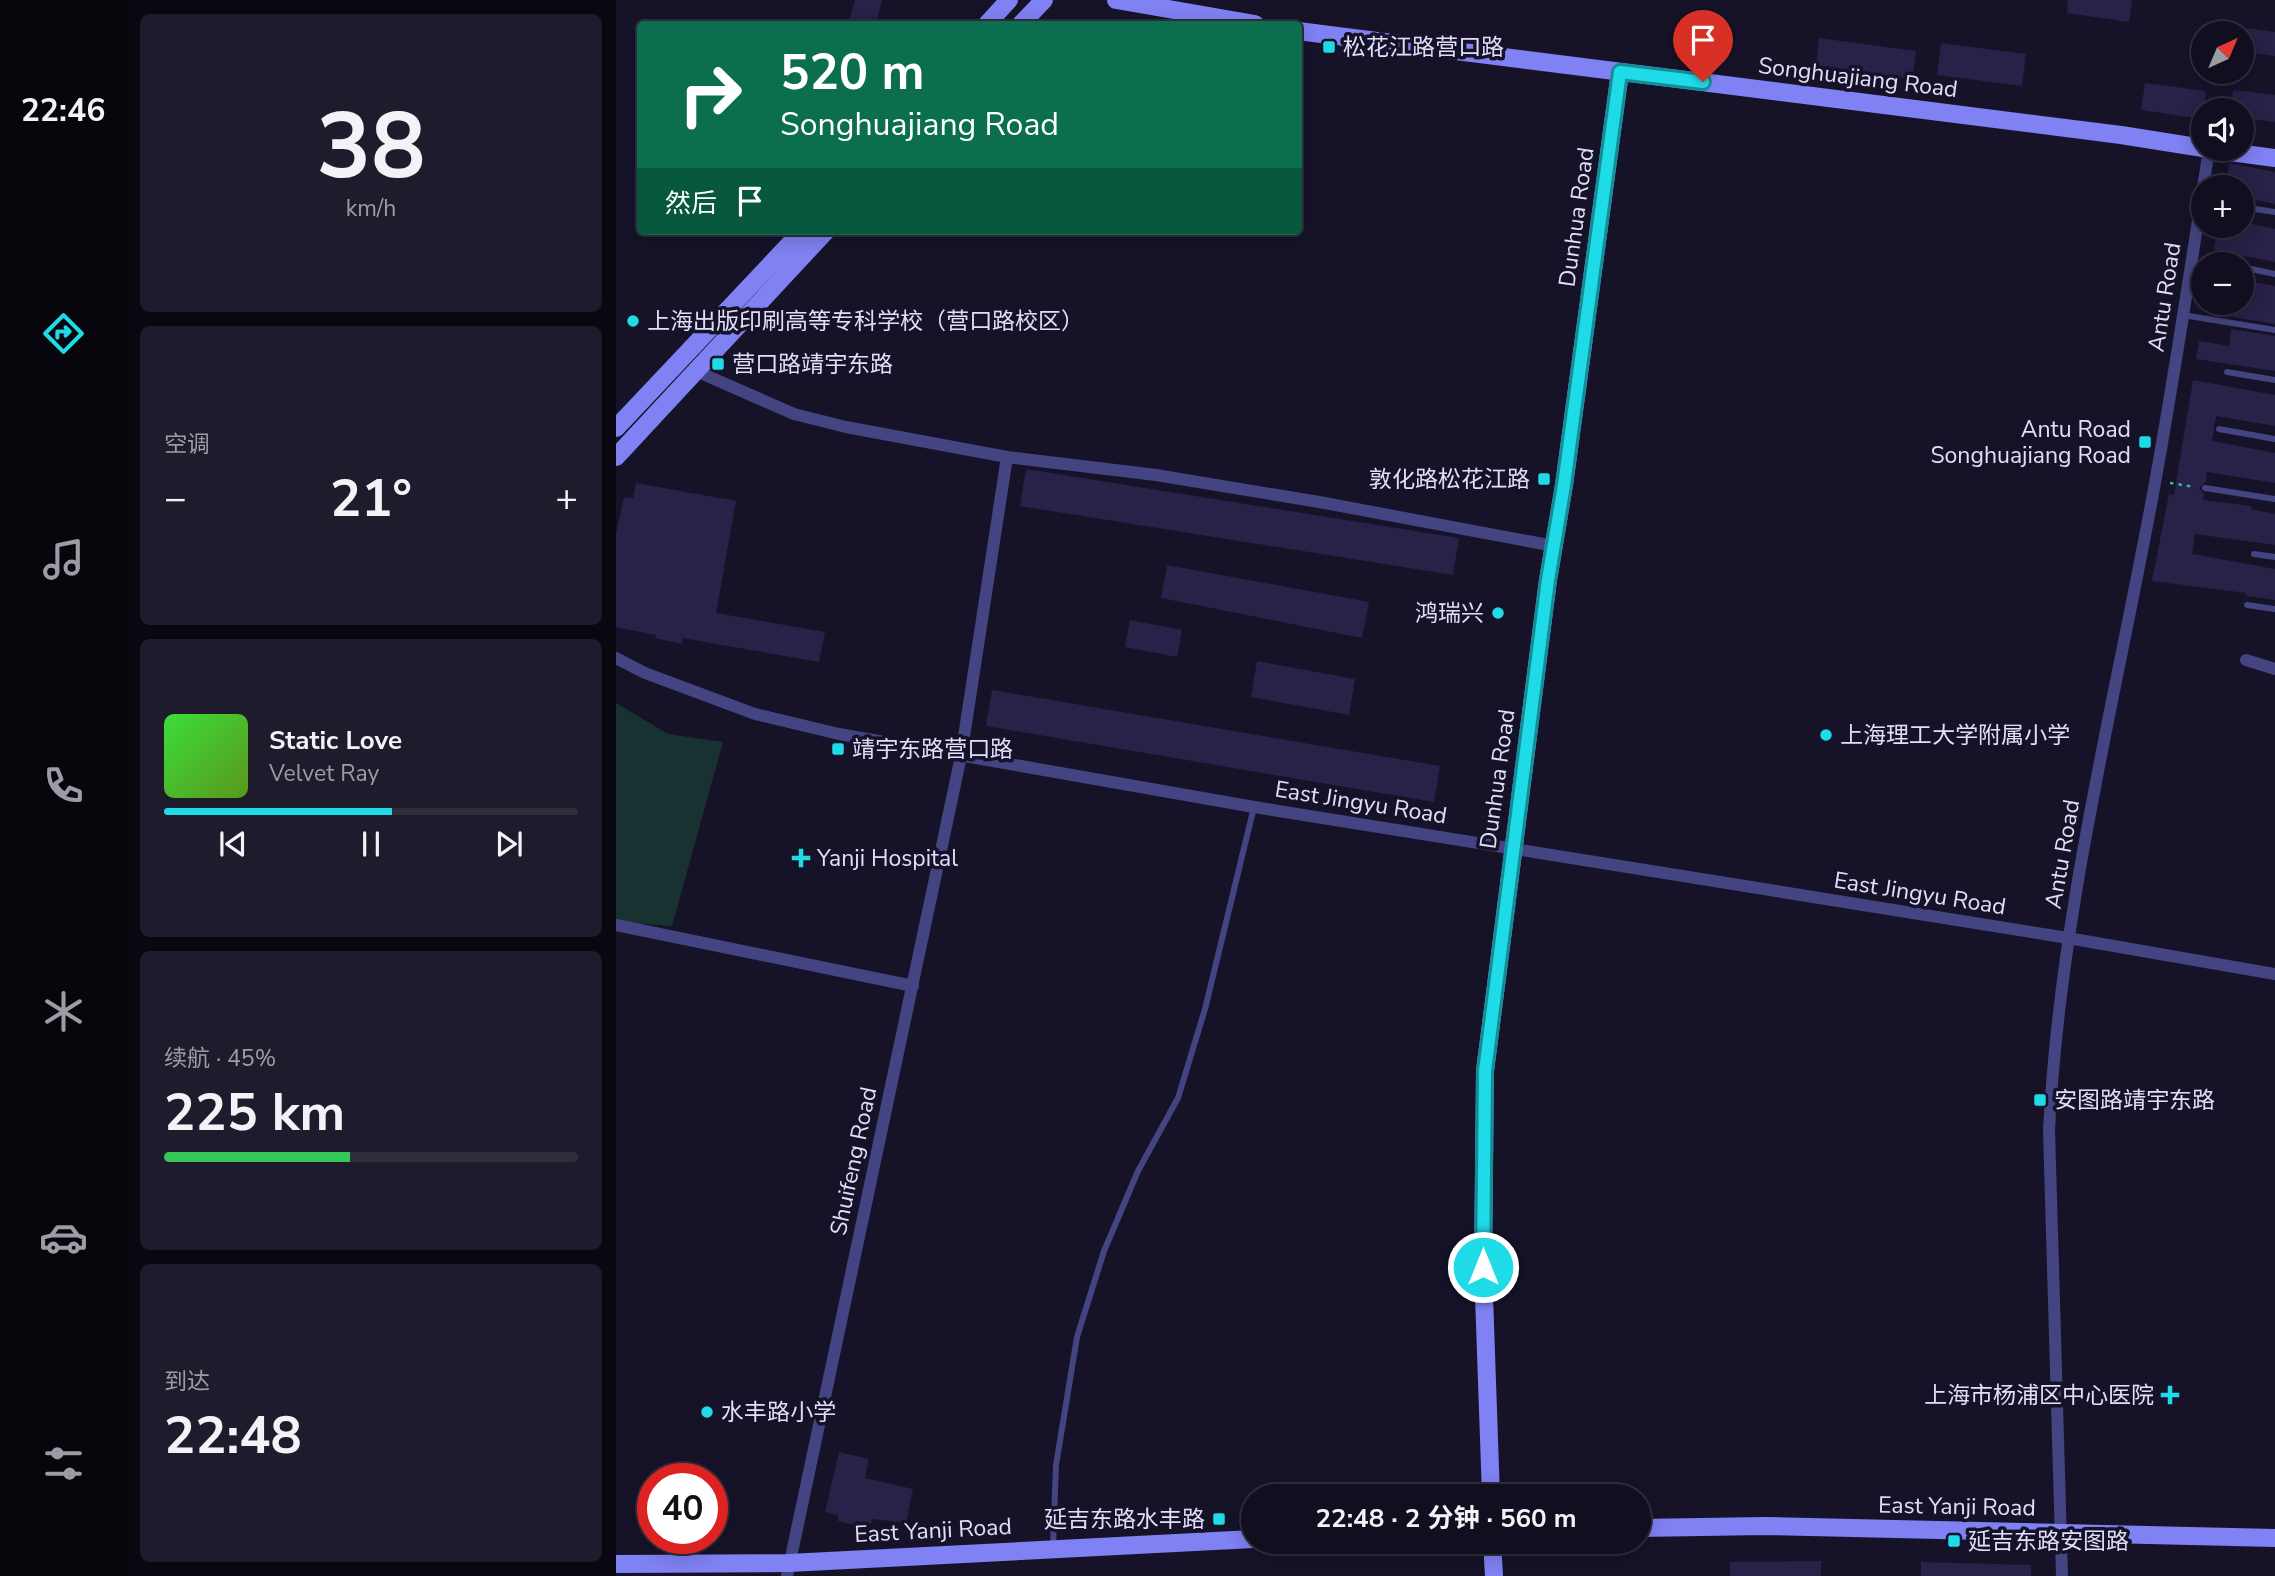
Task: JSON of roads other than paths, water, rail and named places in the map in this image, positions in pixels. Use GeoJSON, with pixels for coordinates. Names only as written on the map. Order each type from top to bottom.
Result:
{"type":"FeatureCollection","features":[{"type":"Feature","properties":{"kind":"street"},"geometry":{"type":"LineString","coordinates":[[990,21],[1009,0]]}},
{"type":"Feature","properties":{"kind":"street"},"geometry":{"type":"LineString","coordinates":[[1024,21],[1044,0]]}},
{"type":"Feature","properties":{"kind":"street"},"geometry":{"type":"LineString","coordinates":[[1116,0],[1238,21]]}},
{"type":"Feature","properties":{"kind":"street","name":"Songhuajiang Road"},"geometry":{"type":"LineString","coordinates":[[1302,32],[2121,135],[2191,147]]}},
{"type":"Feature","properties":{"kind":"street","name":"Dunhua Road"},"geometry":{"type":"LineString","coordinates":[[1491,1484],[1483,1267],[1485,1071],[1513,847],[1620,72]]}},
{"type":"Feature","properties":{"kind":"street","name":"Songhuajiang Road"},"geometry":{"type":"LineString","coordinates":[[2254,156],[2275,159]]}},
{"type":"Feature","properties":{"kind":"street","name":"Antu Road"},"geometry":{"type":"LineString","coordinates":[[2062,1576],[2049,1130],[2052,1085],[2068,938],[2107,720],[2155,481],[2183,315],[2204,161]]}},
{"type":"Feature","properties":{"kind":"street"},"geometry":{"type":"LineString","coordinates":[[616,428],[798,235]]}},
{"type":"Feature","properties":{"kind":"street"},"geometry":{"type":"LineString","coordinates":[[616,457],[822,235]]}},
{"type":"Feature","properties":{"kind":"street"},"geometry":{"type":"LineString","coordinates":[[696,371],[794,414],[846,427],[1007,457],[1170,477],[1555,545]]}},
{"type":"Feature","properties":{"kind":"street","name":"Shuifeng Road"},"geometry":{"type":"LineString","coordinates":[[788,1569],[961,755],[1007,457]]}},
{"type":"Feature","properties":{"kind":"street","name":"East Jingyu Road"},"geometry":{"type":"LineString","coordinates":[[616,658],[645,673],[755,714],[794,725],[1254,807],[1513,847],[2275,974]]}},
{"type":"Feature","properties":{"kind":"street"},"geometry":{"type":"LineString","coordinates":[[2246,660],[2275,669]]}},
{"type":"Feature","properties":{"kind":"street"},"geometry":{"type":"LineString","coordinates":[[616,925],[913,986]]}},
{"type":"Feature","properties":{"kind":"street","name":"East Yanji Road"},"geometry":{"type":"LineString","coordinates":[[1651,1528],[1765,1526],[2275,1538]]}},
{"type":"Feature","properties":{"kind":"street","name":"East Yanji Road"},"geometry":{"type":"LineString","coordinates":[[616,1564],[788,1569],[1053,1548],[1241,1540]]}},
{"type":"Feature","properties":{"kind":"street"},"geometry":{"type":"LineString","coordinates":[[1493,1554],[1494,1576]]}},
{"type":"Feature","properties":{"kind":"lane"},"geometry":{"type":"LineString","coordinates":[[2254,209],[2275,212]]}},
{"type":"Feature","properties":{"kind":"lane"},"geometry":{"type":"LineString","coordinates":[[2254,270],[2275,274]]}},
{"type":"Feature","properties":{"kind":"lane"},"geometry":{"type":"LineString","coordinates":[[2183,315],[2275,330]]}},
{"type":"Feature","properties":{"kind":"lane"},"geometry":{"type":"LineString","coordinates":[[2227,372],[2275,380]]}},
{"type":"Feature","properties":{"kind":"lane"},"geometry":{"type":"LineString","coordinates":[[2218,429],[2275,439]]}},
{"type":"Feature","properties":{"kind":"lane"},"geometry":{"type":"LineString","coordinates":[[2205,488],[2275,499]]}},
{"type":"Feature","properties":{"kind":"lane"},"geometry":{"type":"LineString","coordinates":[[2254,554],[2275,557]]}},
{"type":"Feature","properties":{"kind":"lane"},"geometry":{"type":"LineString","coordinates":[[2247,605],[2275,609]]}},
{"type":"Feature","properties":{"kind":"lane"},"geometry":{"type":"LineString","coordinates":[[1053,1548],[1056,1465],[1077,1337],[1104,1251],[1133,1182],[1178,1098],[1205,1009],[1254,807]]}},
{"type":"Feature","properties":{"kind":"place","name":"松花江路营口路"},"geometry":{"type":"Point","coordinates":[1329,47]}},
{"type":"Feature","properties":{"kind":"place","name":"上海出版印刷高等专科学校（营口路校区）"},"geometry":{"type":"Point","coordinates":[633,321]}},
{"type":"Feature","properties":{"kind":"place","name":"营口路靖宇东路"},"geometry":{"type":"Point","coordinates":[718,364]}},
{"type":"Feature","properties":{"kind":"place","name":"Antu Road Songhuajiang Road"},"geometry":{"type":"Point","coordinates":[2145,442]}},
{"type":"Feature","properties":{"kind":"place","name":"敦化路松花江路"},"geometry":{"type":"Point","coordinates":[1544,479]}},
{"type":"Feature","properties":{"kind":"place","name":"鸿瑞兴"},"geometry":{"type":"Point","coordinates":[1498,613]}},
{"type":"Feature","properties":{"kind":"place","name":"上海理工大学附属小学"},"geometry":{"type":"Point","coordinates":[1826,735]}},
{"type":"Feature","properties":{"kind":"place","name":"靖宇东路营口路"},"geometry":{"type":"Point","coordinates":[838,749]}},
{"type":"Feature","properties":{"kind":"place","name":"Yanji Hospital"},"geometry":{"type":"Point","coordinates":[801,858]}},
{"type":"Feature","properties":{"kind":"place","name":"安图路靖宇东路"},"geometry":{"type":"Point","coordinates":[2040,1100]}},
{"type":"Feature","properties":{"kind":"place","name":"上海市杨浦区中心医院"},"geometry":{"type":"Point","coordinates":[2170,1395]}},
{"type":"Feature","properties":{"kind":"place","name":"水丰路小学"},"geometry":{"type":"Point","coordinates":[707,1412]}},
{"type":"Feature","properties":{"kind":"place","name":"延吉东路水丰路"},"geometry":{"type":"Point","coordinates":[1219,1519]}},
{"type":"Feature","properties":{"kind":"place","name":"延吉东路安图路"},"geometry":{"type":"Point","coordinates":[1954,1541]}}]}
